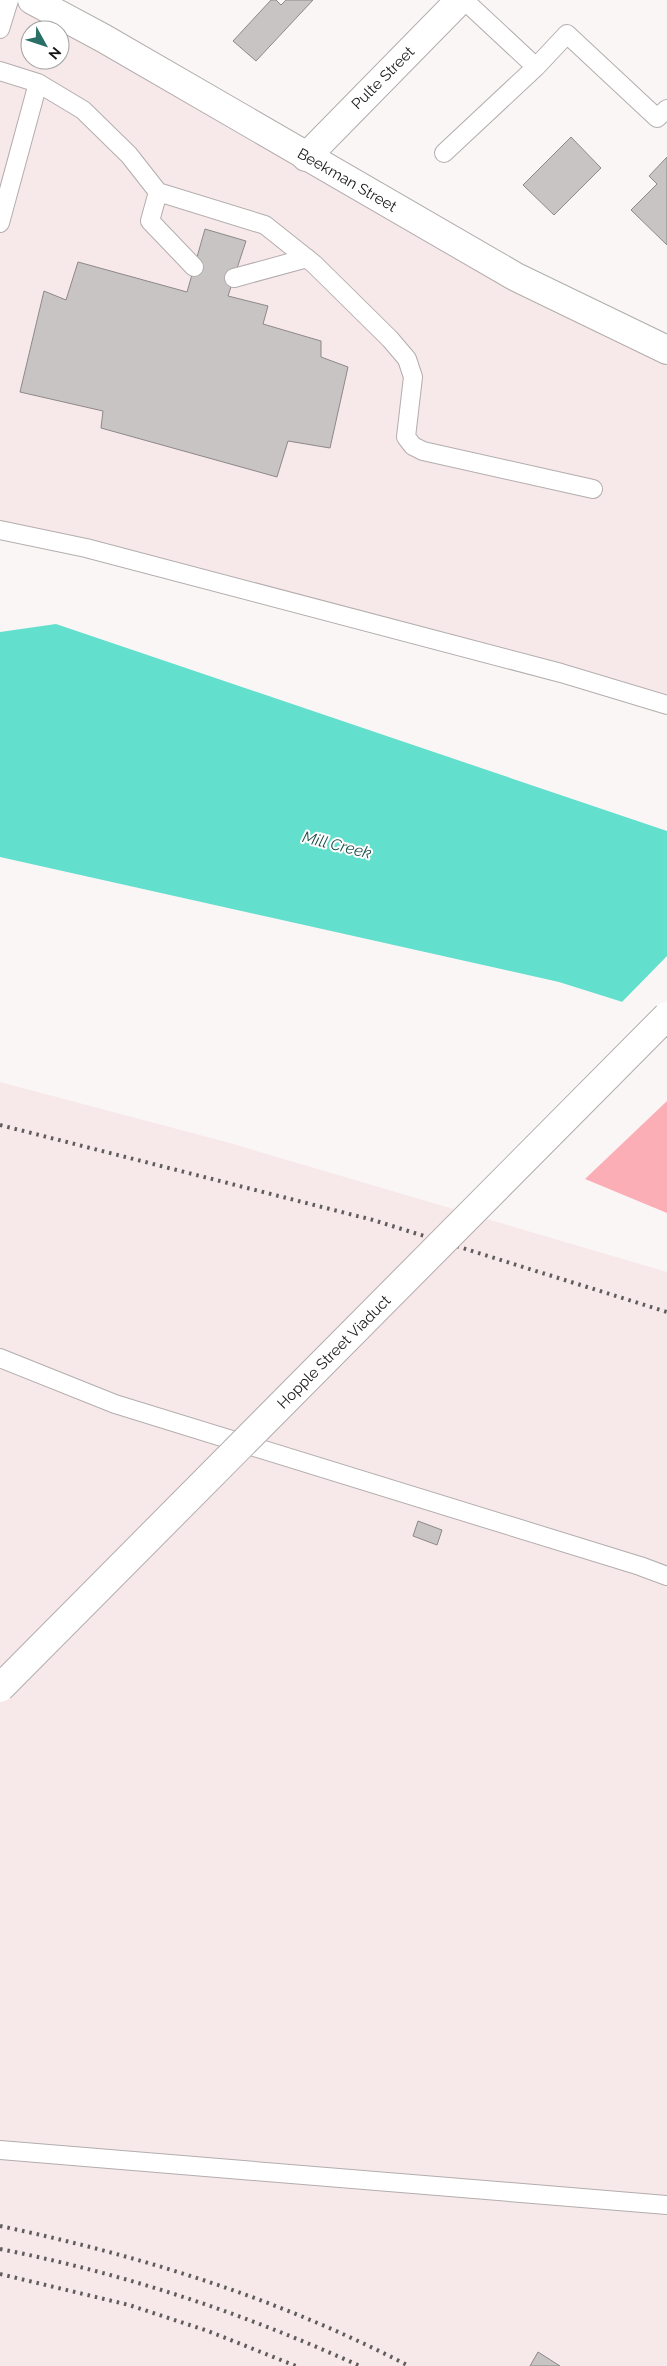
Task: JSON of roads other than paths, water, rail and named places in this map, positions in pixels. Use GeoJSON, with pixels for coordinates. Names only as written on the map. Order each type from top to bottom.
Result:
{"type":"FeatureCollection","features":[{"type":"Feature","properties":{"kind":"main road","name":"Beekman Street"},"geometry":{"type":"LineString","coordinates":[[32,0],[103,38],[516,277],[667,350]]}},
{"type":"Feature","properties":{"kind":"main road","name":"Pulte Street"},"geometry":{"type":"LineString","coordinates":[[306,157],[462,0]]}},
{"type":"Feature","properties":{"kind":"main road","name":"Hopple Street Viaduct"},"geometry":{"type":"LineString","coordinates":[[0,1688],[667,1016]]}},
{"type":"Feature","properties":{"kind":"lane"},"geometry":{"type":"LineString","coordinates":[[0,29],[9,0]]}},
{"type":"Feature","properties":{"kind":"lane"},"geometry":{"type":"LineString","coordinates":[[462,0],[536,67]]}},
{"type":"Feature","properties":{"kind":"lane"},"geometry":{"type":"LineString","coordinates":[[444,154],[536,67],[567,34],[657,118],[667,109]]}},
{"type":"Feature","properties":{"kind":"lane"},"geometry":{"type":"LineString","coordinates":[[0,71],[38,83],[83,110],[129,155],[158,192],[265,225],[307,258],[390,338],[407,359],[413,377],[406,437],[414,446],[423,451],[593,488]]}},
{"type":"Feature","properties":{"kind":"lane"},"geometry":{"type":"LineString","coordinates":[[0,222],[38,83]]}},
{"type":"Feature","properties":{"kind":"lane"},"geometry":{"type":"LineString","coordinates":[[158,192],[150,222],[194,267]]}},
{"type":"Feature","properties":{"kind":"lane"},"geometry":{"type":"LineString","coordinates":[[234,278],[307,258]]}},
{"type":"Feature","properties":{"kind":"lane"},"geometry":{"type":"LineString","coordinates":[[0,530],[86,548],[552,671],[667,705]]}},
{"type":"Feature","properties":{"kind":"lane"},"geometry":{"type":"LineString","coordinates":[[0,1358],[114,1404],[640,1566],[667,1576]]}},
{"type":"Feature","properties":{"kind":"lane"},"geometry":{"type":"LineString","coordinates":[[0,2150],[667,2205]]}},
{"type":"Feature","properties":{"kind":"water","name":"Mill Creek"},"geometry":{"type":"Polygon","coordinates":[[[56,624],[667,831],[667,1016],[559,982],[0,857],[0,632],[56,624]]]}},
{"type":"Feature","properties":{"kind":"railway"},"geometry":{"type":"LineString","coordinates":[[0,1125],[373,1220],[667,1312]]}},
{"type":"Feature","properties":{"kind":"railway"},"geometry":{"type":"LineString","coordinates":[[0,2226],[106,2251],[209,2282],[311,2320],[409,2366]]}},
{"type":"Feature","properties":{"kind":"railway"},"geometry":{"type":"LineString","coordinates":[[0,2249],[93,2270],[183,2297],[272,2329],[360,2366]]}},
{"type":"Feature","properties":{"kind":"railway"},"geometry":{"type":"LineString","coordinates":[[0,2274],[129,2305],[208,2331],[296,2366]]}}]}
